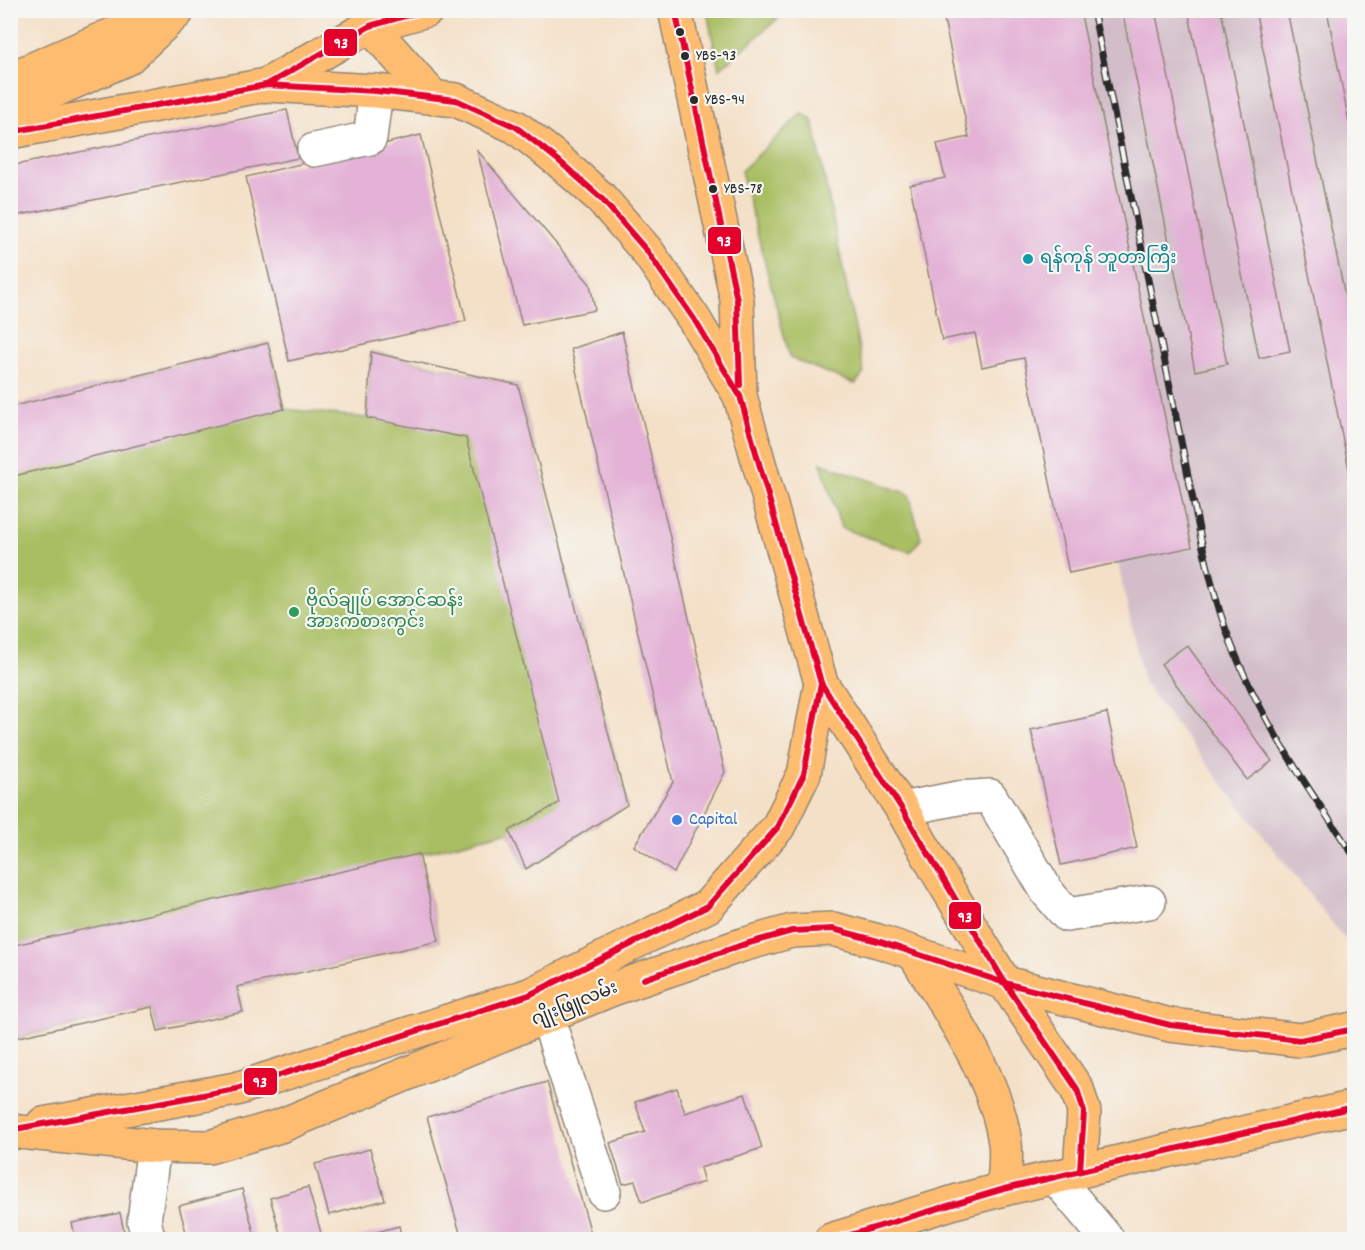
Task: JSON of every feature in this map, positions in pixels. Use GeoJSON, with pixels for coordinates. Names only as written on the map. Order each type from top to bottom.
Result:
{"type":"FeatureCollection","features":[{"type":"Feature","properties":{"kind":"main road"},"geometry":{"type":"LineString","coordinates":[[266,85],[370,26],[427,10]]}},
{"type":"Feature","properties":{"kind":"main road"},"geometry":{"type":"LineString","coordinates":[[675,10],[737,300],[740,396],[821,683],[902,809],[1005,983],[1077,1089],[1084,1113],[1067,1174]]}},
{"type":"Feature","properties":{"kind":"main road"},"geometry":{"type":"LineString","coordinates":[[10,132],[20,91],[114,34],[178,11]]}},
{"type":"Feature","properties":{"kind":"main road"},"geometry":{"type":"LineString","coordinates":[[370,26],[434,98]]}},
{"type":"Feature","properties":{"kind":"main road"},"geometry":{"type":"LineString","coordinates":[[20,91],[266,85],[376,91],[456,100],[516,127],[601,198],[647,251],[694,319],[740,396]]}},
{"type":"Feature","properties":{"kind":"main road"},"geometry":{"type":"LineString","coordinates":[[10,1130],[236,1089],[529,995],[708,906],[778,827],[804,774],[821,683]]}},
{"type":"Feature","properties":{"kind":"main road","name":"ဂျိုးဖြူလမ်း"},"geometry":{"type":"LineString","coordinates":[[10,1130],[154,1146],[210,1147],[280,1126],[610,990],[742,945],[792,931],[833,929],[1005,983],[1170,1025],[1300,1040],[1354,1029]]}},
{"type":"Feature","properties":{"kind":"main road"},"geometry":{"type":"LineString","coordinates":[[914,953],[983,1072],[999,1111],[1006,1145],[1004,1189]]}},
{"type":"Feature","properties":{"kind":"main road"},"geometry":{"type":"LineString","coordinates":[[831,1239],[1004,1189],[1354,1107]]}},
{"type":"Feature","properties":{"kind":"street"},"geometry":{"type":"LineString","coordinates":[[314,150],[370,138],[376,91]]}},
{"type":"Feature","properties":{"kind":"street"},"geometry":{"type":"LineString","coordinates":[[902,809],[958,798],[990,796],[1048,893],[1067,915],[1149,902]]}},
{"type":"Feature","properties":{"kind":"street"},"geometry":{"type":"LineString","coordinates":[[547,1016],[604,1192]]}},
{"type":"Feature","properties":{"kind":"street"},"geometry":{"type":"LineString","coordinates":[[149,1239],[144,1221],[154,1146]]}},
{"type":"Feature","properties":{"kind":"street"},"geometry":{"type":"LineString","coordinates":[[1067,1174],[1108,1239]]}},
{"type":"Feature","properties":{"kind":"shaded area"},"geometry":{"type":"Polygon","coordinates":[[[999,11],[1354,11],[1354,951],[1144,684],[999,11]]]}},
{"type":"Feature","properties":{"kind":"green space"},"geometry":{"type":"Polygon","coordinates":[[[709,10],[787,11],[719,69],[707,12],[709,10]]]}},
{"type":"Feature","properties":{"kind":"green space"},"geometry":{"type":"Polygon","coordinates":[[[802,113],[813,121],[864,373],[855,384],[790,358],[741,171],[802,113]]]}},
{"type":"Feature","properties":{"kind":"green space","name":"ဗိုလ်ချုပ် အောင်ဆန်း အားကစားကွင်း"},"geometry":{"type":"Polygon","coordinates":[[[268,343],[285,409],[367,418],[371,352],[518,385],[627,805],[526,869],[509,831],[419,854],[439,941],[237,987],[243,1012],[158,1031],[152,1007],[11,1039],[11,407],[268,343]]]}},
{"type":"Feature","properties":{"kind":"green space"},"geometry":{"type":"Polygon","coordinates":[[[821,463],[909,494],[921,539],[910,552],[841,528],[821,463]]]}},
{"type":"Feature","properties":{"kind":"building","name":"ရန်ကုန် ဘူတာကြီး"},"geometry":{"type":"Polygon","coordinates":[[[942,10],[1080,10],[1192,547],[1069,573],[1024,358],[982,367],[975,333],[942,340],[910,185],[945,178],[937,144],[969,137],[942,10]]]}},
{"type":"Feature","properties":{"kind":"building"},"geometry":{"type":"Polygon","coordinates":[[[1122,10],[1155,10],[1227,364],[1195,371],[1122,10]]]}},
{"type":"Feature","properties":{"kind":"building"},"geometry":{"type":"Polygon","coordinates":[[[1188,10],[1221,10],[1290,351],[1259,358],[1188,10]]]}},
{"type":"Feature","properties":{"kind":"building"},"geometry":{"type":"Polygon","coordinates":[[[1255,10],[1287,10],[1354,341],[1354,494],[1255,10]]]}},
{"type":"Feature","properties":{"kind":"building"},"geometry":{"type":"Polygon","coordinates":[[[1327,10],[1354,10],[1354,143],[1353,143],[1327,10]]]}},
{"type":"Feature","properties":{"kind":"building"},"geometry":{"type":"Polygon","coordinates":[[[287,110],[298,158],[10,217],[10,166],[287,110]]]}},
{"type":"Feature","properties":{"kind":"building"},"geometry":{"type":"Polygon","coordinates":[[[421,135],[466,321],[289,361],[246,177],[421,135]]]}},
{"type":"Feature","properties":{"kind":"building"},"geometry":{"type":"Polygon","coordinates":[[[477,150],[590,284],[595,310],[522,325],[477,150]]]}},
{"type":"Feature","properties":{"kind":"building"},"geometry":{"type":"Polygon","coordinates":[[[622,332],[725,772],[674,873],[634,846],[673,782],[571,349],[622,332]]]}},
{"type":"Feature","properties":{"kind":"building"},"geometry":{"type":"Polygon","coordinates":[[[268,343],[284,409],[10,477],[10,407],[268,343]]]}},
{"type":"Feature","properties":{"kind":"building"},"geometry":{"type":"Polygon","coordinates":[[[371,352],[518,385],[627,805],[526,869],[509,831],[559,803],[466,438],[367,418],[371,352]]]}},
{"type":"Feature","properties":{"kind":"building"},"geometry":{"type":"Polygon","coordinates":[[[1187,645],[1272,761],[1247,780],[1161,664],[1187,645]]]}},
{"type":"Feature","properties":{"kind":"building"},"geometry":{"type":"Polygon","coordinates":[[[1107,713],[1137,848],[1061,865],[1031,730],[1107,713]]]}},
{"type":"Feature","properties":{"kind":"building"},"geometry":{"type":"Polygon","coordinates":[[[419,854],[439,941],[237,987],[243,1012],[158,1031],[152,1007],[10,1039],[10,946],[419,854]]]}},
{"type":"Feature","properties":{"kind":"building"},"geometry":{"type":"Polygon","coordinates":[[[547,1082],[593,1240],[462,1240],[427,1117],[547,1082]]]}},
{"type":"Feature","properties":{"kind":"building"},"geometry":{"type":"Polygon","coordinates":[[[677,1088],[685,1113],[745,1094],[762,1148],[700,1168],[704,1182],[642,1202],[635,1181],[623,1184],[610,1143],[645,1132],[635,1102],[677,1088]]]}},
{"type":"Feature","properties":{"kind":"building"},"geometry":{"type":"Polygon","coordinates":[[[370,1149],[385,1200],[329,1215],[315,1164],[370,1149]]]}},
{"type":"Feature","properties":{"kind":"building"},"geometry":{"type":"Polygon","coordinates":[[[308,1187],[323,1240],[282,1240],[270,1198],[308,1187]]]}},
{"type":"Feature","properties":{"kind":"building"},"geometry":{"type":"Polygon","coordinates":[[[242,1189],[256,1240],[188,1240],[179,1206],[242,1189]]]}},
{"type":"Feature","properties":{"kind":"building"},"geometry":{"type":"Polygon","coordinates":[[[120,1213],[126,1240],[76,1240],[72,1223],[120,1213]]]}},
{"type":"Feature","properties":{"kind":"building"},"geometry":{"type":"Polygon","coordinates":[[[399,1226],[402,1240],[351,1240],[351,1239],[399,1226]]]}},
{"type":"Feature","properties":{"kind":"railway"},"geometry":{"type":"LineString","coordinates":[[1093,10],[1201,539],[1218,606],[1246,679],[1278,740],[1354,856]]}},
{"type":"Feature","properties":{"kind":"transit line","name":"93"},"geometry":{"type":"LineString","coordinates":[[261,86],[370,26],[425,10]]}},
{"type":"Feature","properties":{"kind":"transit line","name":"93"},"geometry":{"type":"LineString","coordinates":[[675,10],[737,300],[740,385]]}},
{"type":"Feature","properties":{"kind":"transit line","name":"93"},"geometry":{"type":"LineString","coordinates":[[10,132],[266,85],[376,91],[456,100],[516,127],[601,198],[647,251],[694,319],[740,396],[821,683],[902,809],[1005,983],[1077,1089],[1084,1112],[1080,1170]]}},
{"type":"Feature","properties":{"kind":"transit line","name":"93"},"geometry":{"type":"LineString","coordinates":[[10,1130],[236,1089],[529,995],[708,906],[778,827],[804,774],[821,683],[814,657]]}},
{"type":"Feature","properties":{"kind":"transit line","name":"93"},"geometry":{"type":"LineString","coordinates":[[644,979],[742,945],[792,931],[833,929],[878,941],[1005,983],[1170,1025],[1300,1040],[1354,1029]]}},
{"type":"Feature","properties":{"kind":"transit line","name":"93"},"geometry":{"type":"LineString","coordinates":[[833,1240],[1004,1189],[1354,1107]]}},
{"type":"Feature","properties":{"kind":"place","name":"YBS-93"},"geometry":{"type":"Point","coordinates":[685,56]}},
{"type":"Feature","properties":{"kind":"place","name":"YBS-94"},"geometry":{"type":"Point","coordinates":[694,100]}},
{"type":"Feature","properties":{"kind":"place","name":"YBS-78"},"geometry":{"type":"Point","coordinates":[713,189]}},
{"type":"Feature","properties":{"kind":"place","name":"ရန်ကုန် ဘူတာကြီး"},"geometry":{"type":"Point","coordinates":[1028,259]}},
{"type":"Feature","properties":{"kind":"place","name":"ဗိုလ်ချုပ် အောင်ဆန်း အားကစားကွင်း"},"geometry":{"type":"Point","coordinates":[294,612]}},
{"type":"Feature","properties":{"kind":"place","name":"Capital"},"geometry":{"type":"Point","coordinates":[677,820]}}]}
